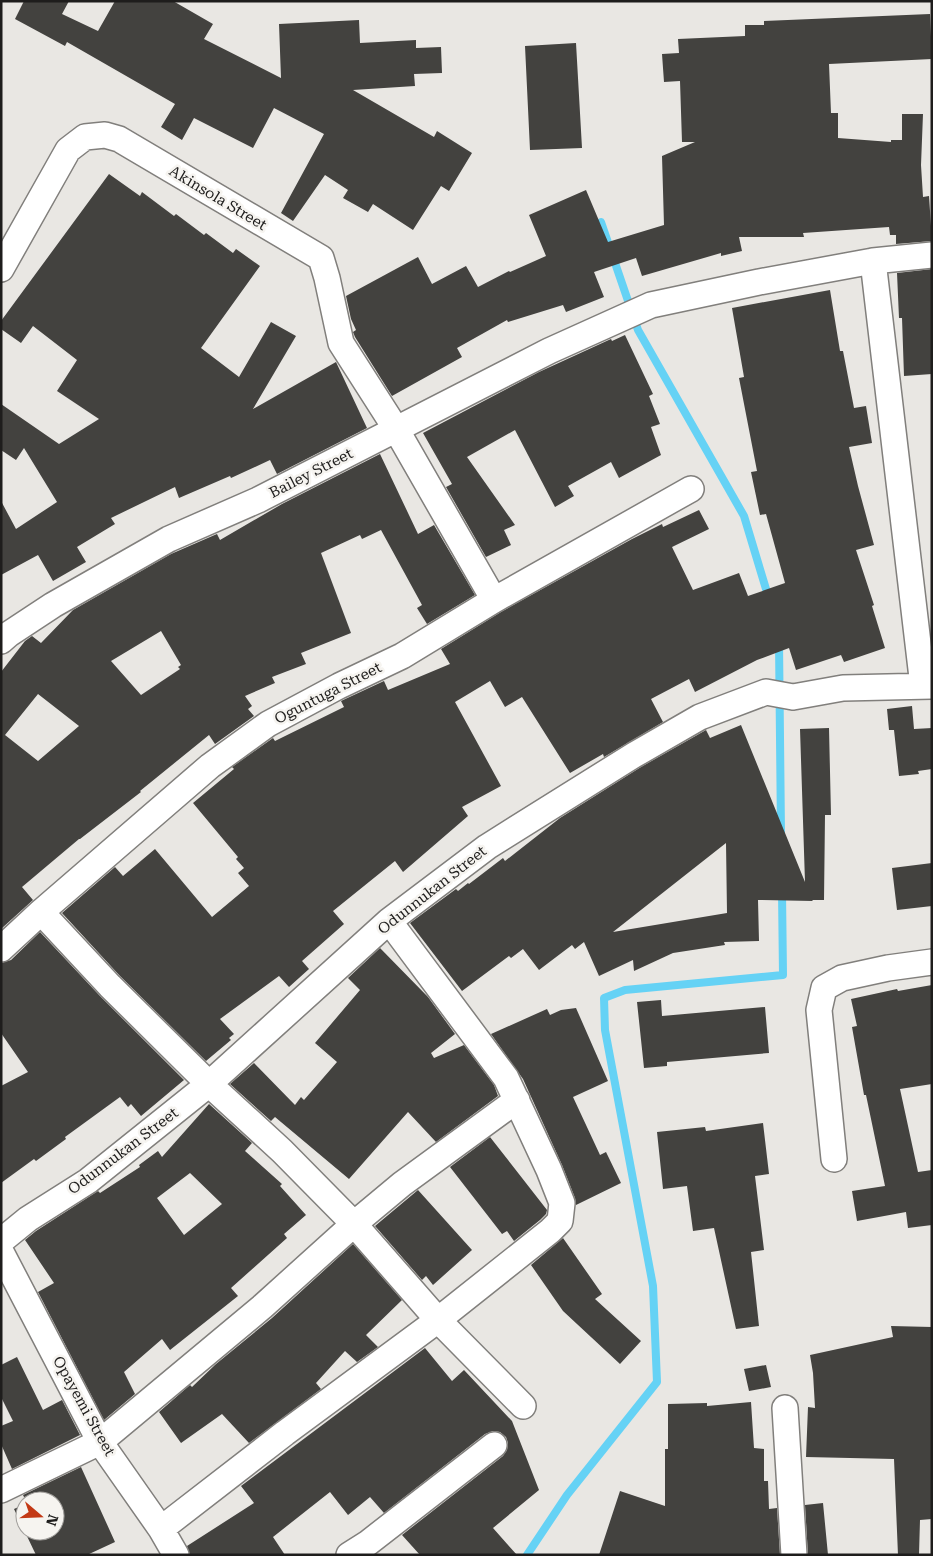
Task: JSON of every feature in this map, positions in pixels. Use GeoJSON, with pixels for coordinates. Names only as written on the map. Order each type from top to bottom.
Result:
{"type":"FeatureCollection","features":[{"type":"Feature","properties":{"kind":"street","name":"Akinsola Street"},"geometry":{"type":"LineString","coordinates":[[1,269],[68,150],[85,137],[105,135],[119,139],[320,258],[327,278],[341,343],[396,429],[494,600]]}},
{"type":"Feature","properties":{"kind":"street","name":"Bailey Street"},"geometry":{"type":"LineString","coordinates":[[1,642],[9,634],[53,605],[169,539],[258,500],[549,351],[651,305],[759,282],[873,261],[932,255]]}},
{"type":"Feature","properties":{"kind":"street"},"geometry":{"type":"LineString","coordinates":[[873,261],[927,686]]}},
{"type":"Feature","properties":{"kind":"street","name":"Oguntuga Street"},"geometry":{"type":"LineString","coordinates":[[1,949],[210,766],[268,724],[339,686],[402,656],[494,600],[691,489]]}},
{"type":"Feature","properties":{"kind":"street","name":"Odunnukan Street"},"geometry":{"type":"LineString","coordinates":[[1,1241],[28,1219],[96,1175],[209,1084],[389,921],[487,847],[634,755],[700,717],[766,692],[794,697],[843,688],[927,686]]}},
{"type":"Feature","properties":{"kind":"street"},"geometry":{"type":"LineString","coordinates":[[41,912],[110,986],[354,1224],[438,1320],[523,1406]]}},
{"type":"Feature","properties":{"kind":"street"},"geometry":{"type":"LineString","coordinates":[[161,1529],[285,1433],[438,1320],[560,1221],[562,1203],[506,1078],[389,921]]}},
{"type":"Feature","properties":{"kind":"street"},"geometry":{"type":"LineString","coordinates":[[834,1159],[819,1010],[824,988],[842,978],[888,968],[932,962]]}},
{"type":"Feature","properties":{"kind":"street"},"geometry":{"type":"LineString","coordinates":[[1,1490],[100,1442],[262,1307],[354,1224],[402,1184],[517,1100]]}},
{"type":"Feature","properties":{"kind":"street","name":"Opayemi Street"},"geometry":{"type":"LineString","coordinates":[[1,1252],[100,1442],[161,1529],[176,1555]]}},
{"type":"Feature","properties":{"kind":"street"},"geometry":{"type":"LineString","coordinates":[[785,1408],[794,1555]]}},
{"type":"Feature","properties":{"kind":"street"},"geometry":{"type":"LineString","coordinates":[[367,1551],[494,1445]]}},
{"type":"Feature","properties":{"kind":"building"},"geometry":{"type":"Polygon","coordinates":[[[24,1],[69,1],[62,14],[98,31],[115,1],[173,1],[213,24],[204,39],[281,78],[279,24],[359,20],[360,43],[416,40],[416,48],[441,47],[442,73],[414,74],[415,86],[353,90],[434,137],[437,131],[472,153],[449,191],[441,186],[413,230],[373,204],[368,212],[343,198],[348,190],[325,175],[293,221],[281,213],[324,134],[274,108],[253,148],[194,118],[182,140],[161,127],[175,104],[67,42],[65,46],[15,19],[24,1]]]}},
{"type":"Feature","properties":{"kind":"building"},"geometry":{"type":"Polygon","coordinates":[[[930,14],[932,59],[829,64],[831,113],[838,113],[838,138],[891,142],[891,140],[902,140],[902,114],[923,114],[921,165],[923,197],[929,196],[932,241],[896,244],[896,235],[890,235],[889,227],[803,233],[804,237],[739,237],[742,251],[721,256],[721,253],[642,276],[636,258],[594,272],[604,297],[566,312],[563,305],[508,322],[507,320],[457,348],[462,357],[392,396],[355,337],[353,332],[356,330],[351,319],[346,296],[418,257],[432,284],[466,266],[478,287],[509,271],[546,256],[529,215],[586,190],[608,242],[664,225],[662,156],[695,142],[682,142],[680,81],[664,82],[662,54],[679,53],[678,39],[745,36],[745,25],[764,25],[764,21],[930,14]]]}},
{"type":"Feature","properties":{"kind":"building"},"geometry":{"type":"Polygon","coordinates":[[[576,43],[582,148],[530,150],[525,46],[576,43]]]}},
{"type":"Feature","properties":{"kind":"building"},"geometry":{"type":"Polygon","coordinates":[[[109,174],[140,196],[142,192],[174,216],[176,214],[204,235],[206,233],[233,253],[236,249],[260,266],[201,348],[239,377],[271,322],[296,336],[253,409],[336,362],[367,428],[277,474],[270,460],[231,478],[230,476],[179,498],[175,487],[111,518],[115,524],[77,547],[86,562],[53,581],[38,555],[1,575],[1,501],[16,529],[57,502],[24,448],[16,460],[1,450],[1,404],[59,444],[99,419],[57,391],[77,360],[33,326],[21,343],[1,329],[1,321],[109,174]]]}},
{"type":"Feature","properties":{"kind":"building"},"geometry":{"type":"Polygon","coordinates":[[[932,269],[932,374],[904,376],[902,318],[899,318],[897,273],[932,269]]]}},
{"type":"Feature","properties":{"kind":"building"},"geometry":{"type":"Polygon","coordinates":[[[830,290],[840,351],[843,351],[854,408],[866,406],[872,443],[849,447],[874,545],[856,550],[874,605],[872,606],[885,648],[844,662],[841,655],[796,670],[789,648],[757,660],[695,692],[689,679],[651,699],[663,722],[604,757],[603,754],[570,773],[522,697],[505,707],[490,681],[455,702],[501,786],[462,807],[468,816],[403,872],[395,861],[333,911],[344,924],[302,961],[309,969],[289,987],[279,976],[220,1019],[234,1034],[229,1038],[231,1040],[206,1061],[120,976],[62,913],[115,867],[123,876],[155,849],[212,917],[249,886],[238,873],[244,868],[236,859],[238,857],[193,803],[234,769],[232,767],[273,738],[275,741],[344,707],[341,701],[384,681],[388,690],[450,664],[441,649],[501,612],[662,524],[663,527],[699,510],[709,529],[672,547],[693,590],[739,573],[748,596],[785,583],[766,514],[760,515],[751,472],[757,471],[739,378],[744,377],[732,308],[830,290]]]}},
{"type":"Feature","properties":{"kind":"building"},"geometry":{"type":"Polygon","coordinates":[[[625,335],[653,394],[649,396],[660,424],[651,427],[661,455],[619,478],[611,462],[568,486],[574,496],[555,507],[515,430],[467,457],[515,525],[504,530],[511,545],[486,557],[446,487],[452,484],[423,433],[539,372],[611,339],[612,341],[625,335]]]}},
{"type":"Feature","properties":{"kind":"building"},"geometry":{"type":"Polygon","coordinates":[[[380,454],[418,534],[434,525],[475,595],[427,624],[417,608],[422,605],[381,530],[362,539],[360,535],[321,553],[351,633],[301,653],[306,664],[272,677],[275,683],[245,696],[252,706],[248,709],[254,716],[215,744],[209,735],[141,792],[79,839],[22,887],[33,900],[1,929],[1,672],[25,641],[32,636],[41,643],[73,610],[171,554],[217,534],[220,540],[282,504],[380,454]],[[161,631],[111,661],[141,695],[180,669],[178,667],[181,665],[161,631]],[[38,694],[5,735],[38,761],[79,726],[38,694]]]}},
{"type":"Feature","properties":{"kind":"building"},"geometry":{"type":"Polygon","coordinates":[[[912,706],[914,729],[932,728],[932,769],[918,771],[919,774],[899,776],[894,730],[889,730],[887,709],[912,706]]]}},
{"type":"Feature","properties":{"kind":"building"},"geometry":{"type":"Polygon","coordinates":[[[741,725],[805,882],[800,729],[829,728],[831,815],[825,815],[824,900],[758,900],[759,941],[724,942],[725,945],[673,953],[634,971],[633,960],[599,976],[584,942],[575,949],[572,945],[539,970],[523,949],[511,958],[509,956],[462,991],[410,923],[456,889],[458,891],[469,884],[503,858],[505,861],[560,818],[641,767],[706,730],[710,738],[741,725]],[[726,843],[613,932],[727,913],[726,843]]]}},
{"type":"Feature","properties":{"kind":"building"},"geometry":{"type":"Polygon","coordinates":[[[932,863],[932,906],[897,910],[892,868],[932,863]]]}},
{"type":"Feature","properties":{"kind":"building"},"geometry":{"type":"Polygon","coordinates":[[[40,932],[100,996],[184,1080],[141,1116],[131,1104],[128,1107],[120,1097],[65,1137],[66,1139],[36,1161],[34,1159],[1,1183],[1,1086],[28,1072],[1,1033],[1,963],[11,960],[40,932]]]}},
{"type":"Feature","properties":{"kind":"building"},"geometry":{"type":"Polygon","coordinates":[[[380,948],[428,997],[455,1034],[431,1053],[434,1058],[464,1045],[494,1085],[498,1096],[436,1142],[408,1112],[349,1179],[275,1117],[271,1121],[230,1084],[254,1063],[295,1105],[301,1097],[304,1100],[337,1062],[315,1043],[360,990],[348,978],[380,948]]]}},
{"type":"Feature","properties":{"kind":"building"},"geometry":{"type":"Polygon","coordinates":[[[932,985],[932,1084],[900,1089],[918,1172],[932,1170],[932,1225],[908,1228],[906,1212],[857,1221],[852,1191],[885,1186],[866,1095],[864,1095],[852,1027],[857,1026],[851,999],[897,989],[898,991],[932,985]]]}},
{"type":"Feature","properties":{"kind":"building"},"geometry":{"type":"Polygon","coordinates":[[[661,1000],[662,1016],[765,1007],[769,1053],[667,1062],[667,1066],[644,1068],[637,1002],[661,1000]]]}},
{"type":"Feature","properties":{"kind":"building"},"geometry":{"type":"Polygon","coordinates":[[[576,1008],[608,1081],[573,1097],[600,1155],[606,1152],[621,1183],[576,1205],[562,1165],[523,1079],[491,1034],[547,1009],[550,1015],[561,1010],[576,1008]]]}},
{"type":"Feature","properties":{"kind":"building"},"geometry":{"type":"Polygon","coordinates":[[[209,1104],[252,1143],[245,1151],[282,1184],[280,1186],[306,1215],[284,1234],[287,1238],[231,1288],[238,1296],[170,1350],[162,1339],[124,1372],[135,1394],[104,1420],[38,1292],[54,1283],[25,1240],[98,1191],[100,1193],[140,1167],[139,1165],[158,1151],[162,1157],[209,1104]],[[190,1173],[157,1198],[184,1235],[222,1204],[190,1173]]]}},
{"type":"Feature","properties":{"kind":"building"},"geometry":{"type":"Polygon","coordinates":[[[763,1123],[769,1174],[755,1176],[764,1250],[751,1252],[759,1326],[736,1329],[714,1228],[693,1231],[687,1186],[663,1189],[657,1132],[705,1127],[706,1131],[763,1123]]]}},
{"type":"Feature","properties":{"kind":"building"},"geometry":{"type":"Polygon","coordinates":[[[490,1137],[547,1210],[540,1220],[514,1241],[507,1231],[502,1234],[450,1167],[490,1137]]]}},
{"type":"Feature","properties":{"kind":"building"},"geometry":{"type":"Polygon","coordinates":[[[418,1190],[472,1250],[433,1285],[426,1276],[422,1280],[375,1226],[418,1190]]]}},
{"type":"Feature","properties":{"kind":"building"},"geometry":{"type":"Polygon","coordinates":[[[563,1238],[602,1294],[595,1299],[641,1341],[620,1364],[563,1311],[531,1265],[563,1238]]]}},
{"type":"Feature","properties":{"kind":"building"},"geometry":{"type":"Polygon","coordinates":[[[353,1244],[402,1300],[366,1335],[378,1347],[357,1362],[345,1351],[316,1383],[321,1389],[249,1443],[222,1414],[181,1443],[159,1412],[190,1385],[192,1387],[216,1364],[272,1318],[353,1244]]]}},
{"type":"Feature","properties":{"kind":"building"},"geometry":{"type":"Polygon","coordinates":[[[891,1326],[932,1327],[932,1519],[920,1520],[919,1555],[898,1555],[894,1459],[806,1457],[808,1407],[815,1408],[810,1355],[893,1337],[891,1326]]]}},
{"type":"Feature","properties":{"kind":"building"},"geometry":{"type":"Polygon","coordinates":[[[425,1348],[452,1381],[464,1370],[512,1421],[539,1490],[493,1528],[517,1555],[420,1555],[402,1535],[503,1456],[507,1450],[508,1443],[506,1437],[500,1432],[493,1431],[485,1434],[384,1513],[370,1497],[348,1515],[330,1492],[273,1537],[285,1555],[190,1555],[187,1546],[254,1503],[241,1486],[425,1348]]]}},
{"type":"Feature","properties":{"kind":"building"},"geometry":{"type":"Polygon","coordinates":[[[17,1357],[43,1410],[62,1400],[80,1435],[12,1469],[1,1444],[1,1426],[13,1421],[1,1397],[1,1365],[17,1357]]]}},
{"type":"Feature","properties":{"kind":"building"},"geometry":{"type":"Polygon","coordinates":[[[766,1365],[771,1387],[749,1391],[744,1369],[766,1365]]]}},
{"type":"Feature","properties":{"kind":"building"},"geometry":{"type":"Polygon","coordinates":[[[751,1402],[754,1448],[764,1449],[764,1481],[768,1481],[769,1509],[777,1508],[780,1555],[599,1555],[620,1491],[665,1506],[665,1449],[668,1449],[668,1404],[707,1403],[707,1406],[751,1402]]]}},
{"type":"Feature","properties":{"kind":"building"},"geometry":{"type":"Polygon","coordinates":[[[81,1467],[115,1542],[87,1555],[36,1555],[29,1541],[65,1541],[65,1491],[31,1491],[81,1467]]]}},
{"type":"Feature","properties":{"kind":"building"},"geometry":{"type":"Polygon","coordinates":[[[823,1503],[828,1555],[808,1555],[805,1505],[823,1503]]]}},
{"type":"Feature","properties":{"kind":"waterway"},"geometry":{"type":"LineString","coordinates":[[601,222],[638,330],[744,516],[769,599]]}},
{"type":"Feature","properties":{"kind":"waterway"},"geometry":{"type":"LineString","coordinates":[[779,642],[781,833]]}},
{"type":"Feature","properties":{"kind":"waterway"},"geometry":{"type":"LineString","coordinates":[[527,1555],[567,1495],[657,1382],[653,1286],[605,1030],[604,998],[625,990],[783,975],[782,892]]}}]}
